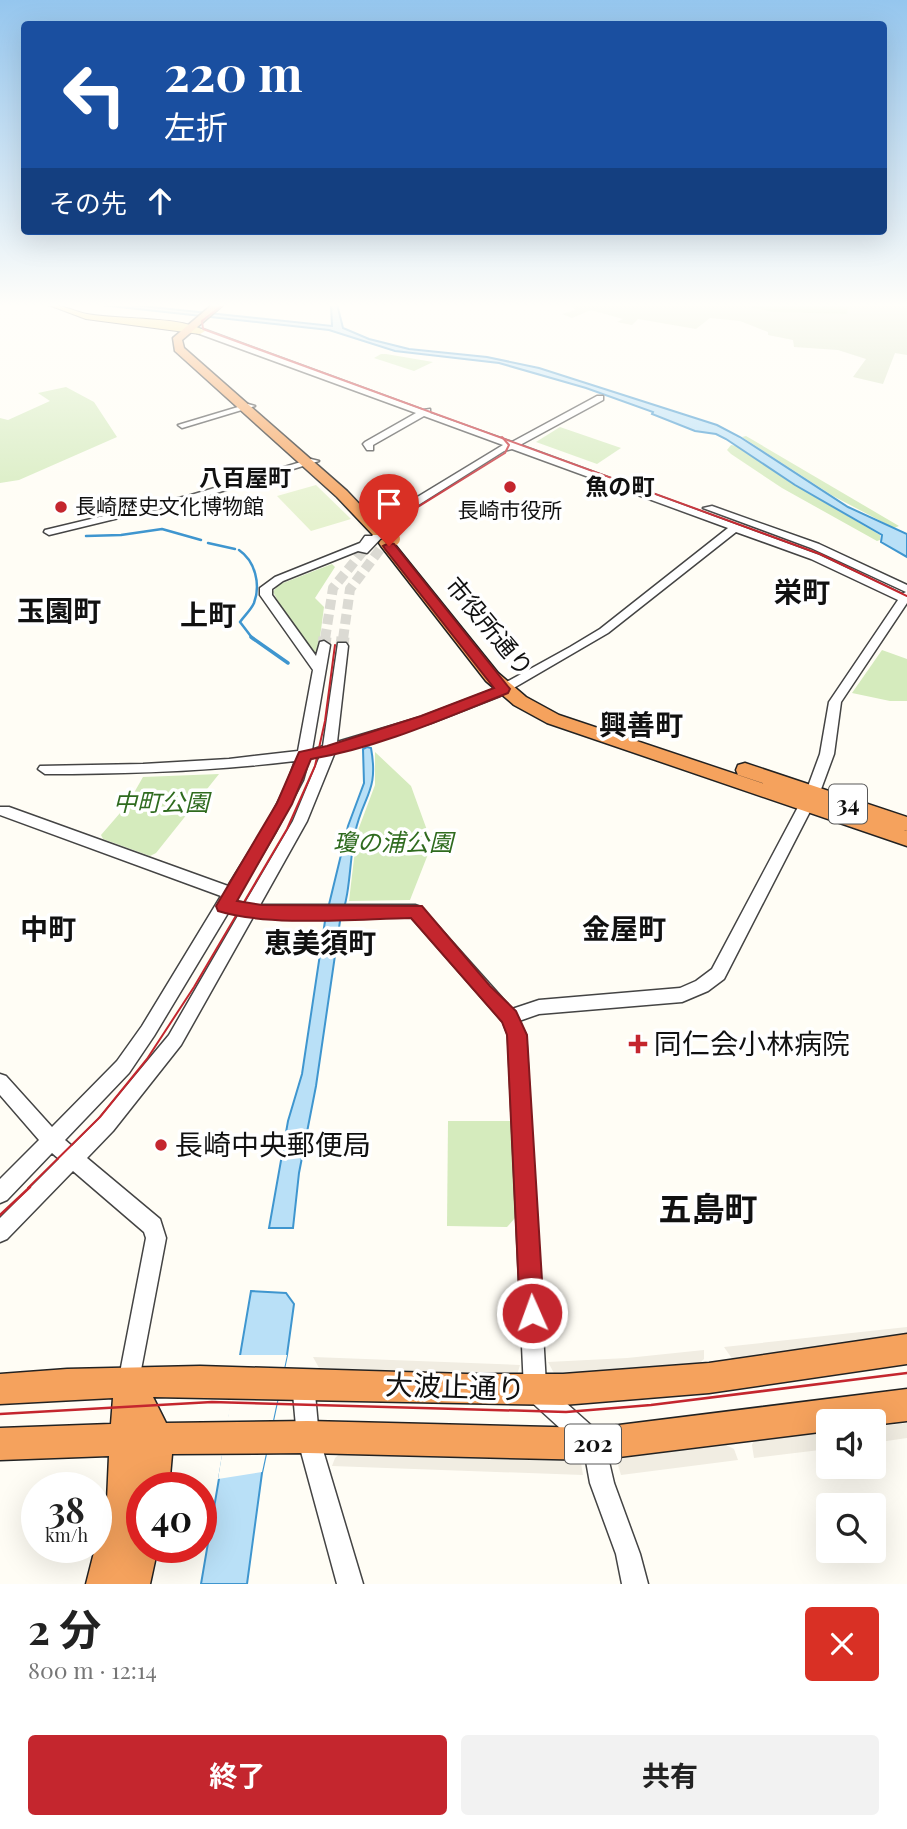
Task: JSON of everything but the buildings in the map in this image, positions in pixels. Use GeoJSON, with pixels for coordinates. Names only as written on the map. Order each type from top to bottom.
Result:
{"type":"FeatureCollection","features":[{"type":"Feature","properties":{"kind":"highway","name":"市役所通り"},"geometry":{"type":"LineString","coordinates":[[214,378],[312,462],[382,534],[497,669],[507,686],[546,703],[810,798],[907,838]]}},
{"type":"Feature","properties":{"kind":"highway","name":"市役所通り"},"geometry":{"type":"LineString","coordinates":[[810,798],[907,824]]}},
{"type":"Feature","properties":{"kind":"highway","name":"大波止通り"},"geometry":{"type":"LineString","coordinates":[[0,1390],[130,1383],[232,1382],[536,1390],[767,1371],[907,1349]]}},
{"type":"Feature","properties":{"kind":"highway"},"geometry":{"type":"LineString","coordinates":[[130,1383],[150,1472]]}},
{"type":"Feature","properties":{"kind":"highway","name":"大波止通り"},"geometry":{"type":"LineString","coordinates":[[0,1444],[308,1437],[594,1444],[907,1405]]}},
{"type":"Feature","properties":{"kind":"highway"},"geometry":{"type":"LineString","coordinates":[[103,1584],[123,1501],[143,1439]]}},
{"type":"Feature","properties":{"kind":"highway"},"geometry":{"type":"LineString","coordinates":[[133,1584],[138,1563]]}},
{"type":"Feature","properties":{"kind":"street"},"geometry":{"type":"LineString","coordinates":[[332,378],[485,427],[518,443],[739,524],[907,596],[835,702],[827,754],[810,798],[718,974],[702,986],[682,995],[539,1007],[509,1017]]}},
{"type":"Feature","properties":{"kind":"street"},"geometry":{"type":"LineString","coordinates":[[353,378],[384,389],[474,432],[518,443]]}},
{"type":"Feature","properties":{"kind":"street"},"geometry":{"type":"LineString","coordinates":[[374,393],[384,389]]}},
{"type":"Feature","properties":{"kind":"street"},"geometry":{"type":"LineString","coordinates":[[363,551],[400,512],[501,449],[518,443],[600,398]]}},
{"type":"Feature","properties":{"kind":"street"},"geometry":{"type":"LineString","coordinates":[[182,425],[249,407]]}},
{"type":"Feature","properties":{"kind":"street"},"geometry":{"type":"LineString","coordinates":[[370,448],[368,444],[428,410]]}},
{"type":"Feature","properties":{"kind":"street"},"geometry":{"type":"LineString","coordinates":[[474,432],[485,427]]}},
{"type":"Feature","properties":{"kind":"street"},"geometry":{"type":"LineString","coordinates":[[320,670],[266,595],[266,588],[279,579],[364,545],[512,452],[518,443]]}},
{"type":"Feature","properties":{"kind":"street"},"geometry":{"type":"LineString","coordinates":[[49,532],[200,495],[312,462]]}},
{"type":"Feature","properties":{"kind":"street"},"geometry":{"type":"LineString","coordinates":[[45,769],[143,769],[229,764],[304,755],[328,751],[426,720],[507,686],[604,631],[739,524]]}},
{"type":"Feature","properties":{"kind":"street"},"geometry":{"type":"LineString","coordinates":[[0,1193],[123,1067],[228,900],[296,780],[304,755],[324,645]]}},
{"type":"Feature","properties":{"kind":"street"},"geometry":{"type":"LineString","coordinates":[[0,1232],[132,1095],[175,1040],[300,821],[328,751],[342,646]]}},
{"type":"Feature","properties":{"kind":"street"},"geometry":{"type":"LineString","coordinates":[[4,811],[228,900],[248,911],[415,911],[509,1017],[517,1035],[536,1390],[594,1444],[601,1483],[628,1554],[635,1584]]}},
{"type":"Feature","properties":{"kind":"street"},"geometry":{"type":"LineString","coordinates":[[0,1082],[52,1141],[153,1226],[156,1238],[130,1383]]}},
{"type":"Feature","properties":{"kind":"street"},"geometry":{"type":"LineString","coordinates":[[295,1383],[351,1584]]}},
{"type":"Feature","properties":{"kind":"green space"},"geometry":{"type":"Polygon","coordinates":[[[857,378],[885,378],[883,384],[857,378]]]}},
{"type":"Feature","properties":{"kind":"green space"},"geometry":{"type":"Polygon","coordinates":[[[66,387],[94,402],[117,437],[19,480],[0,483],[0,418],[8,420],[50,401],[38,393],[66,387]]]}},
{"type":"Feature","properties":{"kind":"green space"},"geometry":{"type":"Polygon","coordinates":[[[560,427],[621,448],[597,464],[536,442],[560,427]]]}},
{"type":"Feature","properties":{"kind":"green space"},"geometry":{"type":"Polygon","coordinates":[[[746,436],[899,526],[894,528],[833,496],[742,437],[746,436]]]}},
{"type":"Feature","properties":{"kind":"green space"},"geometry":{"type":"Polygon","coordinates":[[[731,445],[737,446],[788,481],[880,535],[880,540],[877,541],[782,488],[731,454],[727,450],[731,445]]]}},
{"type":"Feature","properties":{"kind":"green space"},"geometry":{"type":"Polygon","coordinates":[[[316,485],[351,519],[311,531],[277,496],[316,485]]]}},
{"type":"Feature","properties":{"kind":"green space"},"geometry":{"type":"Polygon","coordinates":[[[332,564],[335,567],[315,598],[324,607],[316,668],[273,592],[278,585],[332,564]]]}},
{"type":"Feature","properties":{"kind":"green space"},"geometry":{"type":"Polygon","coordinates":[[[882,650],[907,659],[907,701],[890,701],[852,693],[882,650]]]}},
{"type":"Feature","properties":{"kind":"green space","name":"瓊の浦公園"},"geometry":{"type":"Polygon","coordinates":[[[375,752],[411,786],[432,844],[410,900],[349,901],[357,833],[375,785],[375,752]]]}},
{"type":"Feature","properties":{"kind":"green space","name":"中町公園"},"geometry":{"type":"Polygon","coordinates":[[[219,774],[156,853],[150,856],[103,839],[101,835],[127,805],[143,777],[219,774]]]}},
{"type":"Feature","properties":{"kind":"green space"},"geometry":{"type":"Polygon","coordinates":[[[448,1121],[512,1121],[515,1218],[507,1227],[447,1226],[448,1121]]]}},
{"type":"Feature","properties":{"kind":"shaded area"},"geometry":{"type":"Polygon","coordinates":[[[907,1327],[907,1338],[733,1360],[724,1347],[907,1327]]]}},
{"type":"Feature","properties":{"kind":"shaded area"},"geometry":{"type":"Polygon","coordinates":[[[704,1350],[704,1359],[700,1363],[627,1371],[555,1375],[548,1362],[627,1358],[704,1350]]]}},
{"type":"Feature","properties":{"kind":"shaded area"},"geometry":{"type":"Polygon","coordinates":[[[313,1357],[520,1365],[517,1375],[319,1368],[313,1357]]]}},
{"type":"Feature","properties":{"kind":"shaded area"},"geometry":{"type":"Polygon","coordinates":[[[907,1423],[907,1438],[886,1441],[886,1425],[907,1423]]]}},
{"type":"Feature","properties":{"kind":"shaded area"},"geometry":{"type":"Polygon","coordinates":[[[816,1433],[816,1450],[754,1458],[754,1440],[816,1433]]]}},
{"type":"Feature","properties":{"kind":"shaded area"},"geometry":{"type":"Polygon","coordinates":[[[726,1445],[734,1449],[738,1460],[621,1475],[618,1465],[623,1456],[726,1445]]]}},
{"type":"Feature","properties":{"kind":"shaded area"},"geometry":{"type":"Polygon","coordinates":[[[341,1453],[577,1459],[581,1463],[583,1475],[332,1466],[341,1453]]]}},
{"type":"Feature","properties":{"kind":"water"},"geometry":{"type":"Polygon","coordinates":[[[551,378],[570,378],[717,425],[848,507],[907,534],[907,557],[881,542],[882,535],[795,485],[726,439],[716,434],[695,431],[652,414],[653,412],[551,378]]]}},
{"type":"Feature","properties":{"kind":"water"},"geometry":{"type":"Polygon","coordinates":[[[371,748],[372,784],[355,833],[316,1086],[299,1173],[293,1228],[269,1228],[288,1121],[302,1074],[325,921],[348,826],[364,783],[363,749],[371,748]]]}},
{"type":"Feature","properties":{"kind":"water"},"geometry":{"type":"Polygon","coordinates":[[[251,1291],[286,1293],[294,1304],[287,1355],[262,1473],[247,1584],[201,1584],[205,1563],[217,1563],[217,1490],[251,1291]]]}},
{"type":"Feature","properties":{"kind":"pier"},"geometry":{"type":"Polygon","coordinates":[[[238,1355],[287,1355],[262,1472],[218,1479],[238,1355]]]}},
{"type":"Feature","properties":{"kind":"waterway"},"geometry":{"type":"LineString","coordinates":[[86,536],[121,535],[162,529],[201,540]]}},
{"type":"Feature","properties":{"kind":"waterway"},"geometry":{"type":"LineString","coordinates":[[208,543],[235,549]]}},
{"type":"Feature","properties":{"kind":"waterway"},"geometry":{"type":"LineString","coordinates":[[239,550],[249,560],[257,581],[254,603],[240,622],[252,638]]}},
{"type":"Feature","properties":{"kind":"waterway"},"geometry":{"type":"LineString","coordinates":[[252,638],[288,663]]}},
{"type":"Feature","properties":{"kind":"tunnel"},"geometry":{"type":"LineString","coordinates":[[343,639],[350,589],[381,548]]}},
{"type":"Feature","properties":{"kind":"tunnel"},"geometry":{"type":"LineString","coordinates":[[325,639],[333,588],[363,551]]}},
{"type":"Feature","properties":{"kind":"tunnel"},"geometry":{"type":"LineString","coordinates":[[324,645],[325,637]]}},
{"type":"Feature","properties":{"kind":"tunnel"},"geometry":{"type":"LineString","coordinates":[[342,646],[343,637]]}},
{"type":"Feature","properties":{"kind":"tram line"},"geometry":{"type":"LineString","coordinates":[[337,378],[503,439]]}},
{"type":"Feature","properties":{"kind":"tram line"},"geometry":{"type":"LineString","coordinates":[[394,526],[408,513],[505,453],[509,445],[503,439]]}},
{"type":"Feature","properties":{"kind":"tram line"},"geometry":{"type":"LineString","coordinates":[[503,439],[820,554],[907,596]]}},
{"type":"Feature","properties":{"kind":"tram line"},"geometry":{"type":"LineString","coordinates":[[28,1188],[100,1117],[147,1059],[194,987],[287,829],[315,766],[325,721],[335,645]]}},
{"type":"Feature","properties":{"kind":"tram line"},"geometry":{"type":"LineString","coordinates":[[0,1215],[30,1187]]}},
{"type":"Feature","properties":{"kind":"tram line"},"geometry":{"type":"LineString","coordinates":[[0,1414],[212,1402],[566,1412],[651,1405],[907,1373]]}},
{"type":"Feature","properties":{"kind":"place","name":"長崎市役所"},"geometry":{"type":"Point","coordinates":[510,487]}},
{"type":"Feature","properties":{"kind":"place","name":"長崎歴史文化博物館"},"geometry":{"type":"Point","coordinates":[61,507]}},
{"type":"Feature","properties":{"kind":"place","name":"同仁会小林病院"},"geometry":{"type":"Point","coordinates":[638,1044]}},
{"type":"Feature","properties":{"kind":"place","name":"長崎中央郵便局"},"geometry":{"type":"Point","coordinates":[161,1145]}},
{"type":"Feature","properties":{"kind":"district","name":"八百屋町"},"geometry":{"type":"Point","coordinates":[245,478]}},
{"type":"Feature","properties":{"kind":"district","name":"魚の町"},"geometry":{"type":"Point","coordinates":[620,487]}},
{"type":"Feature","properties":{"kind":"district","name":"栄町"},"geometry":{"type":"Point","coordinates":[802,592]}},
{"type":"Feature","properties":{"kind":"district","name":"玉園町"},"geometry":{"type":"Point","coordinates":[59,611]}},
{"type":"Feature","properties":{"kind":"district","name":"上町"},"geometry":{"type":"Point","coordinates":[208,615]}},
{"type":"Feature","properties":{"kind":"district","name":"興善町"},"geometry":{"type":"Point","coordinates":[641,725]}},
{"type":"Feature","properties":{"kind":"district","name":"中町"},"geometry":{"type":"Point","coordinates":[48,929]}},
{"type":"Feature","properties":{"kind":"district","name":"金屋町"},"geometry":{"type":"Point","coordinates":[624,929]}},
{"type":"Feature","properties":{"kind":"district","name":"恵美須町"},"geometry":{"type":"Point","coordinates":[320,943]}},
{"type":"Feature","properties":{"kind":"district","name":"五島町"},"geometry":{"type":"Point","coordinates":[708,1209]}},
{"type":"Feature","properties":{"kind":"route"},"geometry":{"type":"LineString","coordinates":[[389,546],[503,689],[426,720],[328,751],[304,755],[284,804],[225,906],[262,912],[415,911],[509,1017],[517,1035],[532,1313]]}}]}
